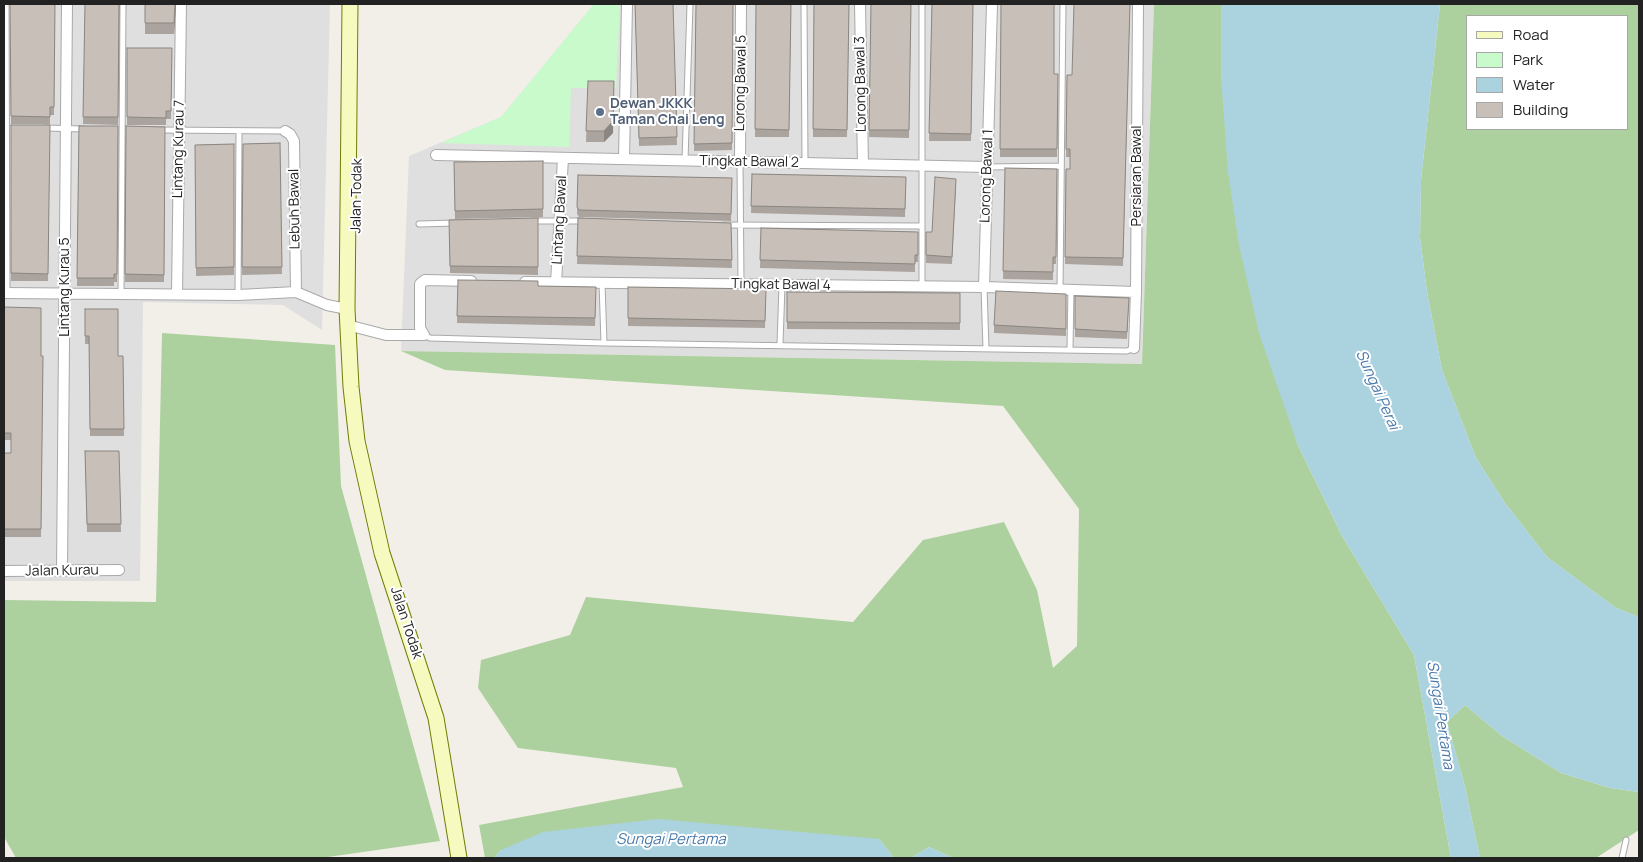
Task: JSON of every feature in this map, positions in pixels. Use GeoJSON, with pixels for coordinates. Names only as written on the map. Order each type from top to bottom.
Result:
{"type":"FeatureCollection","features":[{"type":"Feature","properties":{"kind":"main road","name":"Jalan Todak"},"geometry":{"type":"LineString","coordinates":[[352,6],[347,309],[351,387],[357,441],[366,488],[382,552],[436,718],[459,858]]}},
{"type":"Feature","properties":{"kind":"main road","name":"Jalan Todak"},"geometry":{"type":"LineString","coordinates":[[351,387],[355,327],[352,6]]}},
{"type":"Feature","properties":{"kind":"street","name":"Lintang Kurau 5"},"geometry":{"type":"LineString","coordinates":[[62,570],[67,4]]}},
{"type":"Feature","properties":{"kind":"street","name":"Lintang Kurau 7"},"geometry":{"type":"LineString","coordinates":[[177,294],[181,4]]}},
{"type":"Feature","properties":{"kind":"street"},"geometry":{"type":"LineString","coordinates":[[624,159],[627,4]]}},
{"type":"Feature","properties":{"kind":"street","name":"Lorong Bawal 5"},"geometry":{"type":"LineString","coordinates":[[740,162],[741,4]]}},
{"type":"Feature","properties":{"kind":"street","name":"Lorong Bawal 3"},"geometry":{"type":"LineString","coordinates":[[860,4],[863,164]]}},
{"type":"Feature","properties":{"kind":"street","name":"Lorong Bawal 1"},"geometry":{"type":"LineString","coordinates":[[984,287],[992,4]]}},
{"type":"Feature","properties":{"kind":"street","name":"Persiaran Bawal"},"geometry":{"type":"LineString","coordinates":[[1134,348],[1138,4]]}},
{"type":"Feature","properties":{"kind":"street","name":"Lebuh Bawal"},"geometry":{"type":"LineString","coordinates":[[284,131],[290,134],[294,141],[296,292]]}},
{"type":"Feature","properties":{"kind":"street","name":"Tingkat Bawal 2"},"geometry":{"type":"LineString","coordinates":[[436,155],[987,167]]}},
{"type":"Feature","properties":{"kind":"street","name":"Lintang Bawal"},"geometry":{"type":"LineString","coordinates":[[556,283],[563,158]]}},
{"type":"Feature","properties":{"kind":"street"},"geometry":{"type":"LineString","coordinates":[[355,327],[386,335],[424,335],[420,328],[420,284],[425,280],[482,281]]}},
{"type":"Feature","properties":{"kind":"street","name":"Tingkat Bawal 4"},"geometry":{"type":"LineString","coordinates":[[510,282],[922,286],[1136,292]]}},
{"type":"Feature","properties":{"kind":"street"},"geometry":{"type":"LineString","coordinates":[[5,292],[238,295],[296,292],[327,305],[347,309]]}},
{"type":"Feature","properties":{"kind":"street","name":"Jalan Kurau"},"geometry":{"type":"LineString","coordinates":[[4,572],[119,570]]}},
{"type":"Feature","properties":{"kind":"lane"},"geometry":{"type":"LineString","coordinates":[[5,292],[6,4]]}},
{"type":"Feature","properties":{"kind":"lane"},"geometry":{"type":"LineString","coordinates":[[121,294],[123,4]]}},
{"type":"Feature","properties":{"kind":"lane"},"geometry":{"type":"LineString","coordinates":[[685,160],[690,4]]}},
{"type":"Feature","properties":{"kind":"lane"},"geometry":{"type":"LineString","coordinates":[[804,4],[805,163]]}},
{"type":"Feature","properties":{"kind":"lane"},"geometry":{"type":"LineString","coordinates":[[922,4],[922,286]]}},
{"type":"Feature","properties":{"kind":"lane"},"geometry":{"type":"LineString","coordinates":[[1060,289],[1063,4]]}},
{"type":"Feature","properties":{"kind":"lane"},"geometry":{"type":"LineString","coordinates":[[5,128],[16,128]]}},
{"type":"Feature","properties":{"kind":"lane"},"geometry":{"type":"LineString","coordinates":[[36,128],[94,129]]}},
{"type":"Feature","properties":{"kind":"lane"},"geometry":{"type":"LineString","coordinates":[[112,129],[131,129]]}},
{"type":"Feature","properties":{"kind":"lane"},"geometry":{"type":"LineString","coordinates":[[150,130],[284,131]]}},
{"type":"Feature","properties":{"kind":"lane"},"geometry":{"type":"LineString","coordinates":[[238,295],[239,131]]}},
{"type":"Feature","properties":{"kind":"lane"},"geometry":{"type":"LineString","coordinates":[[740,162],[742,284]]}},
{"type":"Feature","properties":{"kind":"lane","name":"Tingkat Bawal 2"},"geometry":{"type":"LineString","coordinates":[[987,167],[1061,166]]}},
{"type":"Feature","properties":{"kind":"lane"},"geometry":{"type":"LineString","coordinates":[[522,222],[588,221]]}},
{"type":"Feature","properties":{"kind":"lane"},"geometry":{"type":"LineString","coordinates":[[419,224],[466,223]]}},
{"type":"Feature","properties":{"kind":"lane"},"geometry":{"type":"LineString","coordinates":[[721,225],[921,226]]}},
{"type":"Feature","properties":{"kind":"lane"},"geometry":{"type":"LineString","coordinates":[[602,284],[604,343]]}},
{"type":"Feature","properties":{"kind":"lane"},"geometry":{"type":"LineString","coordinates":[[780,344],[782,285]]}},
{"type":"Feature","properties":{"kind":"lane","name":"Lorong Bawal 1"},"geometry":{"type":"LineString","coordinates":[[984,287],[986,349]]}},
{"type":"Feature","properties":{"kind":"lane"},"geometry":{"type":"LineString","coordinates":[[1070,349],[1071,289]]}},
{"type":"Feature","properties":{"kind":"lane"},"geometry":{"type":"LineString","coordinates":[[424,335],[430,338],[604,343],[780,344],[1127,351],[1134,348]]}},
{"type":"Feature","properties":{"kind":"lane"},"geometry":{"type":"LineString","coordinates":[[1622,858],[1626,840]]}},
{"type":"Feature","properties":{"kind":"shaded area"},"geometry":{"type":"Polygon","coordinates":[[[4,4],[330,4],[322,330],[283,305],[143,302],[140,581],[4,581],[4,4]]]}},
{"type":"Feature","properties":{"kind":"shaded area"},"geometry":{"type":"Polygon","coordinates":[[[594,4],[1154,4],[1142,364],[401,351],[409,156],[501,117],[594,4]]]}},
{"type":"Feature","properties":{"kind":"green space"},"geometry":{"type":"Polygon","coordinates":[[[594,4],[620,4],[616,88],[571,88],[569,147],[441,143],[501,117],[594,4]]]}},
{"type":"Feature","properties":{"kind":"green space"},"geometry":{"type":"Polygon","coordinates":[[[1154,4],[1221,4],[1221,77],[1297,443],[1342,536],[1414,655],[1451,858],[953,858],[929,847],[911,858],[894,858],[879,839],[501,850],[494,858],[485,858],[479,825],[683,787],[676,768],[518,748],[478,688],[481,660],[570,635],[586,597],[853,622],[923,540],[1004,522],[1037,590],[1053,668],[1077,646],[1079,509],[1003,406],[445,370],[401,351],[1142,364],[1154,4]]]}},
{"type":"Feature","properties":{"kind":"green space"},"geometry":{"type":"Polygon","coordinates":[[[1440,4],[1639,4],[1639,617],[1616,608],[1547,557],[1505,503],[1476,458],[1442,370],[1427,292],[1420,237],[1421,180],[1440,4]]]}},
{"type":"Feature","properties":{"kind":"green space"},"geometry":{"type":"Polygon","coordinates":[[[162,333],[335,345],[341,486],[440,841],[321,858],[16,858],[4,837],[4,600],[156,602],[162,333]]]}},
{"type":"Feature","properties":{"kind":"green space"},"geometry":{"type":"Polygon","coordinates":[[[1465,705],[1502,736],[1561,773],[1610,788],[1639,792],[1639,830],[1596,858],[1480,858],[1465,787],[1447,722],[1465,705]]]}},
{"type":"Feature","properties":{"kind":"water","name":"Sungai Perai"},"geometry":{"type":"Polygon","coordinates":[[[1221,4],[1440,4],[1421,180],[1420,237],[1427,292],[1442,370],[1476,458],[1505,503],[1547,557],[1616,608],[1639,617],[1639,792],[1610,788],[1561,773],[1502,736],[1465,705],[1447,722],[1465,787],[1480,858],[1451,858],[1414,655],[1342,536],[1297,443],[1259,333],[1239,245],[1228,172],[1221,77],[1221,4]]]}},
{"type":"Feature","properties":{"kind":"water","name":"Sungai Pertama"},"geometry":{"type":"Polygon","coordinates":[[[658,819],[879,839],[894,858],[494,858],[501,850],[543,832],[658,819]]]}},
{"type":"Feature","properties":{"kind":"water"},"geometry":{"type":"Polygon","coordinates":[[[929,847],[953,858],[911,858],[929,847]]]}},
{"type":"Feature","properties":{"kind":"building"},"geometry":{"type":"Polygon","coordinates":[[[10,4],[55,4],[54,107],[50,107],[50,117],[11,116],[10,4]]]}},
{"type":"Feature","properties":{"kind":"building"},"geometry":{"type":"Polygon","coordinates":[[[85,4],[119,4],[118,117],[83,117],[85,4]]]}},
{"type":"Feature","properties":{"kind":"building"},"geometry":{"type":"Polygon","coordinates":[[[145,4],[175,4],[174,23],[145,23],[145,4]]]}},
{"type":"Feature","properties":{"kind":"building"},"geometry":{"type":"Polygon","coordinates":[[[635,4],[673,4],[677,137],[639,138],[635,4]]]}},
{"type":"Feature","properties":{"kind":"building"},"geometry":{"type":"Polygon","coordinates":[[[696,4],[733,4],[732,143],[694,144],[696,4]]]}},
{"type":"Feature","properties":{"kind":"building"},"geometry":{"type":"Polygon","coordinates":[[[756,4],[791,4],[789,130],[755,129],[756,4]]]}},
{"type":"Feature","properties":{"kind":"building"},"geometry":{"type":"Polygon","coordinates":[[[814,4],[849,4],[847,130],[813,129],[814,4]]]}},
{"type":"Feature","properties":{"kind":"building"},"geometry":{"type":"Polygon","coordinates":[[[871,4],[911,4],[909,130],[869,130],[871,4]]]}},
{"type":"Feature","properties":{"kind":"building"},"geometry":{"type":"Polygon","coordinates":[[[932,4],[973,4],[971,134],[929,133],[932,4]]]}},
{"type":"Feature","properties":{"kind":"building"},"geometry":{"type":"Polygon","coordinates":[[[1001,4],[1054,4],[1054,74],[1058,74],[1057,149],[1000,149],[1001,4]]]}},
{"type":"Feature","properties":{"kind":"building"},"geometry":{"type":"Polygon","coordinates":[[[1074,4],[1130,4],[1123,258],[1065,257],[1066,169],[1070,169],[1070,149],[1066,149],[1067,75],[1072,75],[1074,4]]]}},
{"type":"Feature","properties":{"kind":"building"},"geometry":{"type":"Polygon","coordinates":[[[127,48],[172,48],[171,111],[166,111],[166,118],[127,117],[127,48]]]}},
{"type":"Feature","properties":{"kind":"building","name":"Dewan JKKK Taman Chai Leng"},"geometry":{"type":"Polygon","coordinates":[[[588,81],[614,81],[613,121],[604,131],[586,131],[588,81]]]}},
{"type":"Feature","properties":{"kind":"building"},"geometry":{"type":"Polygon","coordinates":[[[11,125],[50,125],[48,274],[11,273],[11,125]]]}},
{"type":"Feature","properties":{"kind":"building"},"geometry":{"type":"Polygon","coordinates":[[[79,126],[118,126],[117,274],[114,274],[114,278],[77,278],[79,126]]]}},
{"type":"Feature","properties":{"kind":"building"},"geometry":{"type":"Polygon","coordinates":[[[126,126],[165,127],[164,275],[125,274],[126,126]]]}},
{"type":"Feature","properties":{"kind":"building"},"geometry":{"type":"Polygon","coordinates":[[[280,143],[282,267],[242,267],[243,144],[280,143]]]}},
{"type":"Feature","properties":{"kind":"building"},"geometry":{"type":"Polygon","coordinates":[[[234,144],[234,267],[196,268],[195,145],[234,144]]]}},
{"type":"Feature","properties":{"kind":"building"},"geometry":{"type":"Polygon","coordinates":[[[543,161],[543,209],[455,211],[454,162],[543,161]]]}},
{"type":"Feature","properties":{"kind":"building"},"geometry":{"type":"Polygon","coordinates":[[[1005,168],[1057,169],[1056,257],[1053,257],[1053,272],[1003,271],[1005,168]]]}},
{"type":"Feature","properties":{"kind":"building"},"geometry":{"type":"Polygon","coordinates":[[[752,174],[906,177],[905,209],[751,206],[752,174]]]}},
{"type":"Feature","properties":{"kind":"building"},"geometry":{"type":"Polygon","coordinates":[[[578,175],[732,178],[731,214],[579,210],[577,207],[578,175]]]}},
{"type":"Feature","properties":{"kind":"building"},"geometry":{"type":"Polygon","coordinates":[[[935,177],[956,179],[952,257],[926,255],[926,232],[932,232],[935,177]]]}},
{"type":"Feature","properties":{"kind":"building"},"geometry":{"type":"Polygon","coordinates":[[[538,218],[538,267],[450,266],[449,220],[538,218]]]}},
{"type":"Feature","properties":{"kind":"building"},"geometry":{"type":"Polygon","coordinates":[[[578,218],[731,223],[732,260],[577,256],[578,218]]]}},
{"type":"Feature","properties":{"kind":"building"},"geometry":{"type":"Polygon","coordinates":[[[761,228],[918,232],[918,255],[915,255],[915,264],[760,260],[761,228]]]}},
{"type":"Feature","properties":{"kind":"building"},"geometry":{"type":"Polygon","coordinates":[[[458,280],[538,281],[538,286],[596,287],[595,318],[457,316],[458,280]]]}},
{"type":"Feature","properties":{"kind":"building"},"geometry":{"type":"Polygon","coordinates":[[[628,287],[766,289],[765,321],[628,318],[628,287]]]}},
{"type":"Feature","properties":{"kind":"building"},"geometry":{"type":"Polygon","coordinates":[[[996,291],[1066,294],[1066,329],[994,325],[996,291]]]}},
{"type":"Feature","properties":{"kind":"building"},"geometry":{"type":"Polygon","coordinates":[[[787,292],[960,293],[960,323],[787,322],[787,292]]]}},
{"type":"Feature","properties":{"kind":"building"},"geometry":{"type":"Polygon","coordinates":[[[1075,296],[1129,298],[1127,332],[1075,329],[1075,296]]]}},
{"type":"Feature","properties":{"kind":"building"},"geometry":{"type":"Polygon","coordinates":[[[4,307],[41,308],[41,356],[43,356],[41,529],[4,529],[4,453],[11,453],[11,433],[4,433],[4,307]]]}},
{"type":"Feature","properties":{"kind":"building"},"geometry":{"type":"Polygon","coordinates":[[[85,309],[118,309],[118,356],[123,356],[124,429],[90,429],[89,336],[85,336],[85,309]]]}},
{"type":"Feature","properties":{"kind":"building"},"geometry":{"type":"Polygon","coordinates":[[[85,451],[119,451],[121,524],[87,524],[85,451]]]}},
{"type":"Feature","properties":{"kind":"place","name":"Dewan JKKK Taman Chai Leng"},"geometry":{"type":"Point","coordinates":[600,112]}}]}
